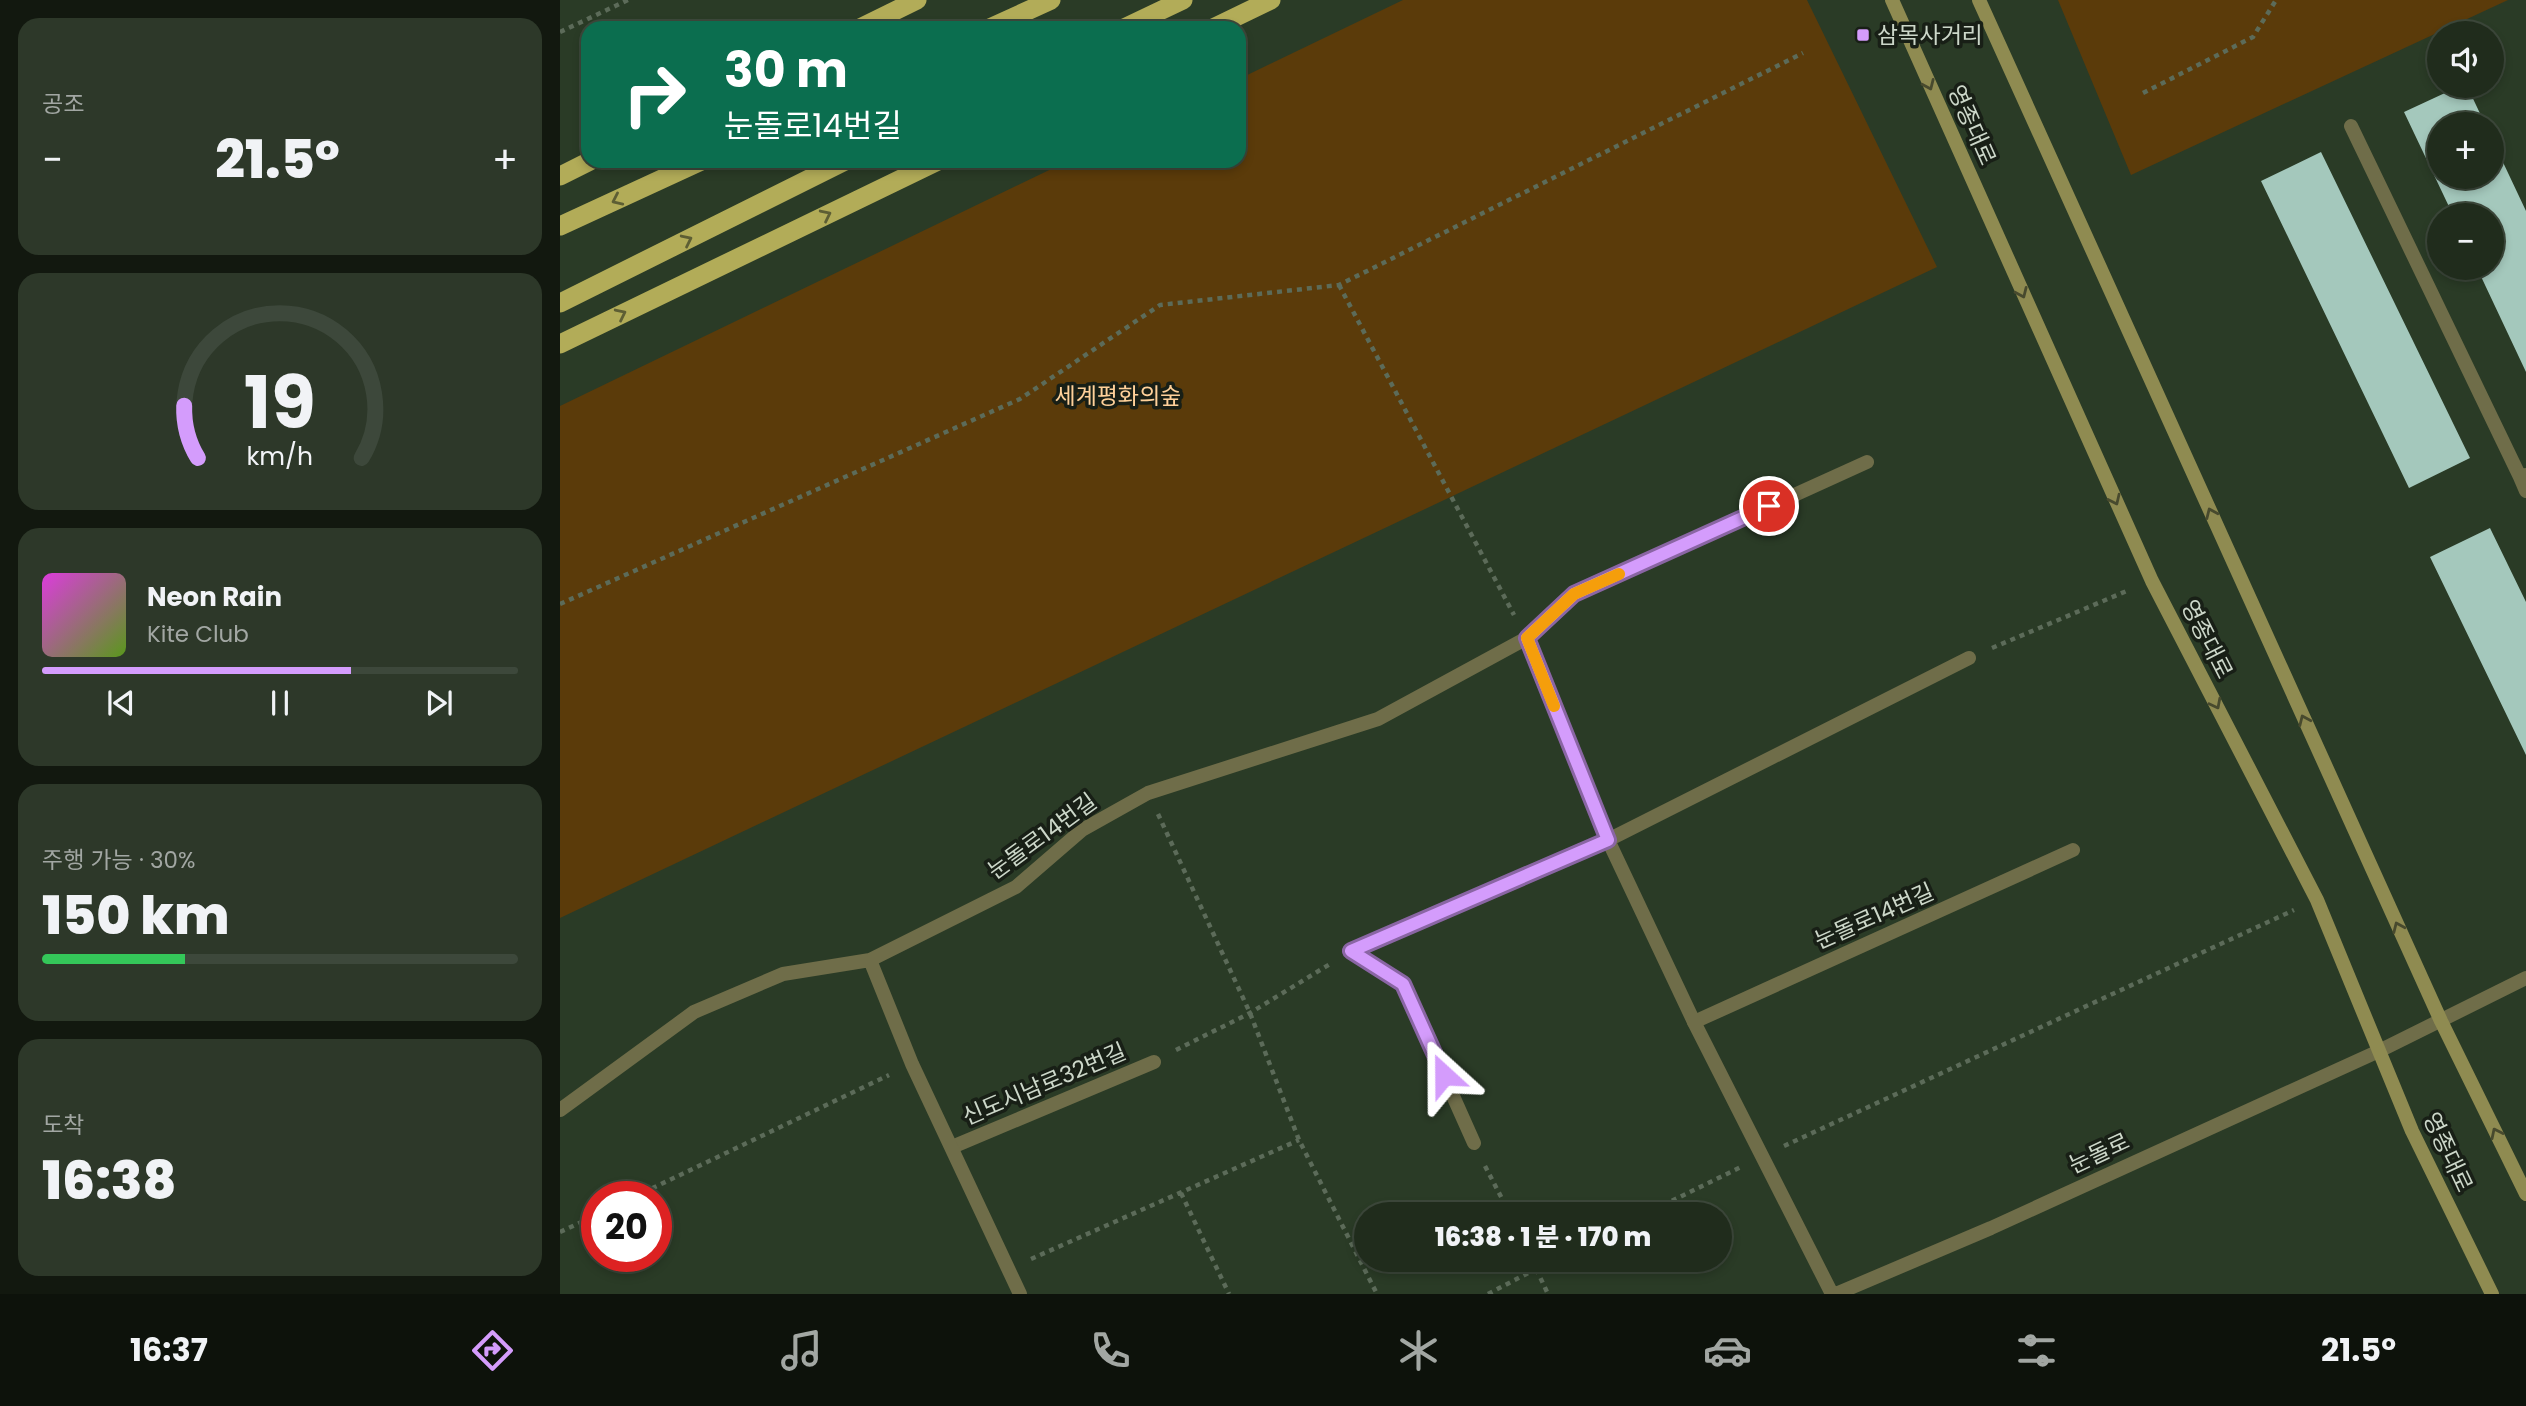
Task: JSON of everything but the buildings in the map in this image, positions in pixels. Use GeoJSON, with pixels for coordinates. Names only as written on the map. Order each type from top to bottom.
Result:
{"type":"FeatureCollection","features":[{"type":"Feature","properties":{"kind":"highway"},"geometry":{"type":"LineString","coordinates":[[874,21],[917,0]]}},
{"type":"Feature","properties":{"kind":"highway"},"geometry":{"type":"LineString","coordinates":[[1005,21],[1051,0]]}},
{"type":"Feature","properties":{"kind":"highway"},"geometry":{"type":"LineString","coordinates":[[1139,21],[1183,0]]}},
{"type":"Feature","properties":{"kind":"highway"},"geometry":{"type":"LineString","coordinates":[[1228,21],[1271,0]]}},
{"type":"Feature","properties":{"kind":"highway"},"geometry":{"type":"LineString","coordinates":[[560,176],[581,166]]}},
{"type":"Feature","properties":{"kind":"highway"},"geometry":{"type":"LineString","coordinates":[[560,226],[686,168]]}},
{"type":"Feature","properties":{"kind":"highway"},"geometry":{"type":"LineString","coordinates":[[560,303],[831,168]]}},
{"type":"Feature","properties":{"kind":"highway"},"geometry":{"type":"LineString","coordinates":[[560,344],[924,168]]}},
{"type":"Feature","properties":{"kind":"main road","name":"영종대로"},"geometry":{"type":"LineString","coordinates":[[1892,0],[2152,581],[2317,900],[2412,1131],[2492,1294]]}},
{"type":"Feature","properties":{"kind":"main road"},"geometry":{"type":"LineString","coordinates":[[1979,0],[2441,1021],[2526,1194]]}},
{"type":"Feature","properties":{"kind":"street"},"geometry":{"type":"LineString","coordinates":[[2351,126],[2524,481]]}},
{"type":"Feature","properties":{"kind":"street","name":"눈돌로14번길"},"geometry":{"type":"LineString","coordinates":[[560,1110],[694,1012],[783,974],[870,960],[1016,887],[1082,830],[1148,793],[1378,719],[1527,638],[1574,594],[1867,462]]}},
{"type":"Feature","properties":{"kind":"street"},"geometry":{"type":"LineString","coordinates":[[1527,638],[1608,840],[1694,1022],[1834,1294]]}},
{"type":"Feature","properties":{"kind":"street"},"geometry":{"type":"LineString","coordinates":[[1351,951],[1608,840],[1969,657]]}},
{"type":"Feature","properties":{"kind":"street","name":"눈돌로14번길"},"geometry":{"type":"LineString","coordinates":[[1694,1022],[2073,850]]}},
{"type":"Feature","properties":{"kind":"street"},"geometry":{"type":"LineString","coordinates":[[1351,951],[1403,984],[1474,1143]]}},
{"type":"Feature","properties":{"kind":"street","name":"신도시남로32번길"},"geometry":{"type":"LineString","coordinates":[[870,960],[912,1064],[1020,1294]]}},
{"type":"Feature","properties":{"kind":"street","name":"눈돌로"},"geometry":{"type":"LineString","coordinates":[[1834,1294],[1991,1228],[2379,1051],[2526,978]]}},
{"type":"Feature","properties":{"kind":"street","name":"신도시남로32번길"},"geometry":{"type":"LineString","coordinates":[[952,1147],[1154,1062]]}},
{"type":"Feature","properties":{"kind":"path"},"geometry":{"type":"LineString","coordinates":[[583,21],[628,0]]}},
{"type":"Feature","properties":{"kind":"path"},"geometry":{"type":"LineString","coordinates":[[2143,93],[2253,37],[2276,0]]}},
{"type":"Feature","properties":{"kind":"path"},"geometry":{"type":"LineString","coordinates":[[560,32],[581,22]]}},
{"type":"Feature","properties":{"kind":"path"},"geometry":{"type":"LineString","coordinates":[[560,604],[1020,399],[1160,305],[1339,285],[1802,53]]}},
{"type":"Feature","properties":{"kind":"path"},"geometry":{"type":"LineString","coordinates":[[1339,285],[1527,638]]}},
{"type":"Feature","properties":{"kind":"path"},"geometry":{"type":"LineString","coordinates":[[1969,657],[2152,581]]}},
{"type":"Feature","properties":{"kind":"path"},"geometry":{"type":"LineString","coordinates":[[1148,793],[1250,1013],[1299,1140],[1377,1294]]}},
{"type":"Feature","properties":{"kind":"path"},"geometry":{"type":"LineString","coordinates":[[1670,1202],[2317,900]]}},
{"type":"Feature","properties":{"kind":"path"},"geometry":{"type":"LineString","coordinates":[[1154,1062],[1250,1013],[1351,951]]}},
{"type":"Feature","properties":{"kind":"path"},"geometry":{"type":"LineString","coordinates":[[667,1181],[912,1064]]}},
{"type":"Feature","properties":{"kind":"path"},"geometry":{"type":"LineString","coordinates":[[1008,1269],[1299,1140]]}},
{"type":"Feature","properties":{"kind":"path"},"geometry":{"type":"LineString","coordinates":[[1474,1143],[1504,1202]]}},
{"type":"Feature","properties":{"kind":"path"},"geometry":{"type":"LineString","coordinates":[[1181,1193],[1229,1294]]}},
{"type":"Feature","properties":{"kind":"path"},"geometry":{"type":"LineString","coordinates":[[560,1232],[581,1222]]}},
{"type":"Feature","properties":{"kind":"path"},"geometry":{"type":"LineString","coordinates":[[1488,1294],[1529,1272]]}},
{"type":"Feature","properties":{"kind":"path"},"geometry":{"type":"LineString","coordinates":[[1538,1272],[1548,1294]]}},
{"type":"Feature","properties":{"kind":"green space","name":"세계평화의숲"},"geometry":{"type":"Polygon","coordinates":[[[1403,0],[1807,0],[1937,267],[560,918],[560,406],[1053,168],[1246,168],[1246,76],[1403,0]]]}},
{"type":"Feature","properties":{"kind":"green space"},"geometry":{"type":"Polygon","coordinates":[[[2058,0],[2508,0],[2463,21],[2427,21],[2427,38],[2131,175],[2058,0]]]}},
{"type":"Feature","properties":{"kind":"slow traffic"},"geometry":{"type":"LineString","coordinates":[[1554,706],[1527,638],[1574,594],[1619,574]]}},
{"type":"Feature","properties":{"kind":"place","name":"삼목사거리"},"geometry":{"type":"Point","coordinates":[1863,35]}},
{"type":"Feature","properties":{"kind":"route"},"geometry":{"type":"LineString","coordinates":[[1444,1075],[1403,984],[1351,951],[1608,840],[1527,638],[1574,594],[1769,506]]}}]}
